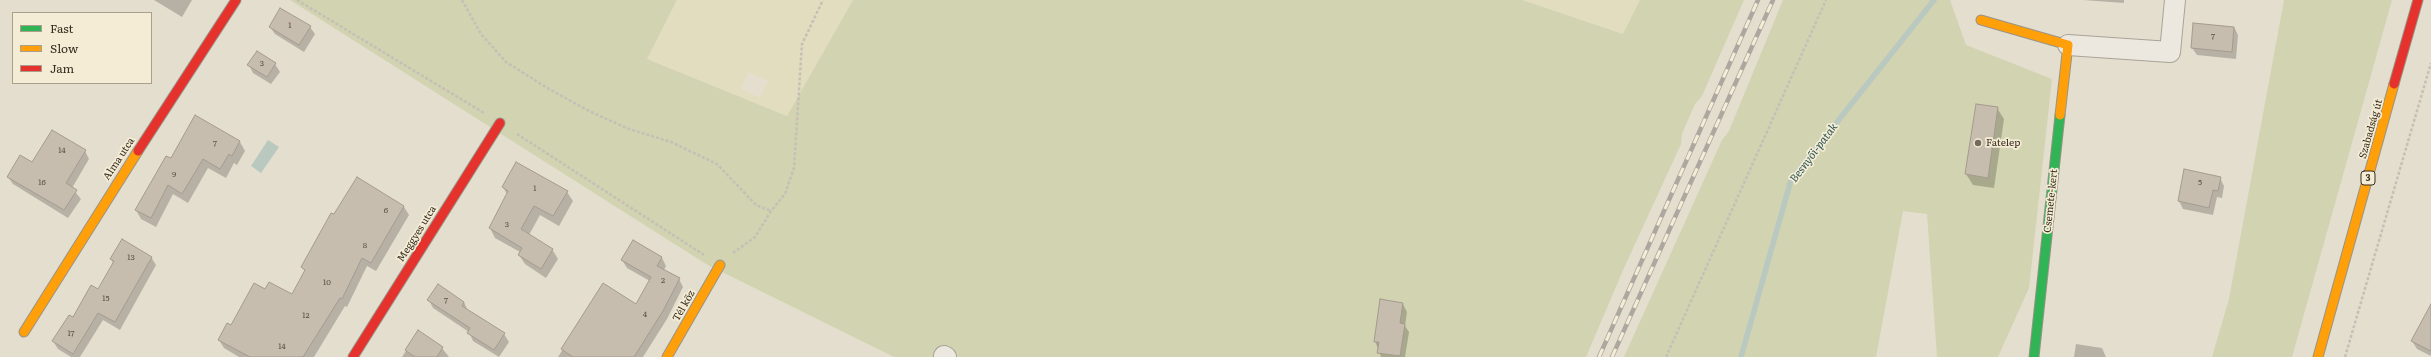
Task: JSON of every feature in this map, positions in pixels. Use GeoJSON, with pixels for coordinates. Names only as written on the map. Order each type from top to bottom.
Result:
{"type":"FeatureCollection","features":[{"type":"Feature","properties":{"kind":"street","name":"Alma utca"},"geometry":{"type":"LineString","coordinates":[[24,332],[99,210],[236,0]]}},
{"type":"Feature","properties":{"kind":"street"},"geometry":{"type":"LineString","coordinates":[[1981,20],[2068,45],[2170,52],[2175,0]]}},
{"type":"Feature","properties":{"kind":"street","name":"Szabadság út"},"geometry":{"type":"LineString","coordinates":[[2318,357],[2418,0]]}},
{"type":"Feature","properties":{"kind":"street","name":"Csemete-kert"},"geometry":{"type":"LineString","coordinates":[[2034,357],[2068,45]]}},
{"type":"Feature","properties":{"kind":"street","name":"Meggyes utca"},"geometry":{"type":"LineString","coordinates":[[353,357],[500,123]]}},
{"type":"Feature","properties":{"kind":"street","name":"Tél köz"},"geometry":{"type":"LineString","coordinates":[[667,357],[720,265]]}},
{"type":"Feature","properties":{"kind":"path"},"geometry":{"type":"LineString","coordinates":[[297,0],[500,123],[720,265],[737,249],[754,237],[770,211],[784,194],[794,168],[802,44],[822,0]]}},
{"type":"Feature","properties":{"kind":"path"},"geometry":{"type":"LineString","coordinates":[[462,0],[481,34],[506,62],[549,90],[591,112],[629,130],[671,142],[718,164],[756,205],[770,211]]}},
{"type":"Feature","properties":{"kind":"path"},"geometry":{"type":"LineString","coordinates":[[1666,357],[1826,0]]}},
{"type":"Feature","properties":{"kind":"path"},"geometry":{"type":"LineString","coordinates":[[2345,357],[2431,63]]}},
{"type":"Feature","properties":{"kind":"shaded area"},"geometry":{"type":"Polygon","coordinates":[[[677,0],[853,0],[788,116],[647,59],[677,0]],[[748,72],[741,89],[760,98],[768,81],[748,72]]]}},
{"type":"Feature","properties":{"kind":"shaded area"},"geometry":{"type":"Polygon","coordinates":[[[1522,0],[1640,0],[1624,34],[1522,0]]]}},
{"type":"Feature","properties":{"kind":"shaded area"},"geometry":{"type":"Polygon","coordinates":[[[268,140],[279,147],[261,173],[251,166],[268,140]]]}},
{"type":"Feature","properties":{"kind":"green space"},"geometry":{"type":"Polygon","coordinates":[[[290,0],[677,0],[647,59],[787,116],[853,0],[1522,0],[1623,34],[1640,0],[1744,0],[1702,96],[1695,104],[1682,134],[1681,144],[1624,268],[1586,357],[894,357],[706,264],[290,0]]]}},
{"type":"Feature","properties":{"kind":"green space"},"geometry":{"type":"Polygon","coordinates":[[[1783,0],[1950,0],[1966,45],[2052,79],[2029,288],[1998,357],[1937,357],[1927,214],[1903,211],[1876,357],[1624,357],[1722,140],[1729,131],[1783,0]]]}},
{"type":"Feature","properties":{"kind":"green space"},"geometry":{"type":"Polygon","coordinates":[[[2284,0],[2392,0],[2292,357],[2212,357],[2229,299],[2284,0]]]}},
{"type":"Feature","properties":{"kind":"building"},"geometry":{"type":"Polygon","coordinates":[[[280,8],[311,26],[299,45],[269,27],[280,8]]]}},
{"type":"Feature","properties":{"kind":"building"},"geometry":{"type":"Polygon","coordinates":[[[2193,23],[2234,27],[2232,52],[2191,48],[2193,23]]]}},
{"type":"Feature","properties":{"kind":"building"},"geometry":{"type":"Polygon","coordinates":[[[257,51],[276,63],[267,77],[247,65],[257,51]]]}},
{"type":"Feature","properties":{"kind":"building"},"geometry":{"type":"Polygon","coordinates":[[[1976,104],[1998,107],[1988,178],[1965,174],[1976,104]]]}},
{"type":"Feature","properties":{"kind":"building"},"geometry":{"type":"Polygon","coordinates":[[[195,115],[240,141],[232,156],[229,154],[220,169],[203,159],[182,194],[168,185],[151,218],[135,210],[166,156],[171,158],[195,115]]]}},
{"type":"Feature","properties":{"kind":"building"},"geometry":{"type":"Polygon","coordinates":[[[52,130],[86,150],[66,183],[77,190],[64,210],[7,177],[20,155],[32,162],[52,130]]]}},
{"type":"Feature","properties":{"kind":"building"},"geometry":{"type":"Polygon","coordinates":[[[516,162],[568,191],[553,216],[534,206],[521,229],[553,249],[541,269],[518,255],[522,248],[489,228],[508,191],[502,187],[516,162]]]}},
{"type":"Feature","properties":{"kind":"building"},"geometry":{"type":"Polygon","coordinates":[[[2184,169],[2221,177],[2218,191],[2213,190],[2209,208],[2178,201],[2184,169]]]}},
{"type":"Feature","properties":{"kind":"building"},"geometry":{"type":"Polygon","coordinates":[[[357,177],[404,206],[371,263],[362,258],[342,299],[340,298],[303,357],[250,357],[218,340],[227,323],[231,325],[254,283],[265,289],[269,282],[292,294],[305,270],[301,267],[331,213],[334,214],[357,177]]]}},
{"type":"Feature","properties":{"kind":"building"},"geometry":{"type":"Polygon","coordinates":[[[122,239],[152,257],[115,322],[98,313],[73,354],[52,341],[69,315],[73,317],[91,285],[98,289],[114,261],[110,259],[122,239]]]}},
{"type":"Feature","properties":{"kind":"building"},"geometry":{"type":"Polygon","coordinates":[[[633,240],[662,257],[657,266],[680,278],[663,311],[634,357],[573,357],[561,349],[603,283],[636,304],[651,277],[621,260],[633,240]]]}},
{"type":"Feature","properties":{"kind":"building"},"geometry":{"type":"Polygon","coordinates":[[[438,284],[464,302],[462,306],[505,333],[494,350],[467,333],[470,328],[427,300],[438,284]]]}},
{"type":"Feature","properties":{"kind":"building"},"geometry":{"type":"Polygon","coordinates":[[[1380,299],[1403,303],[1400,323],[1405,324],[1400,356],[1377,353],[1379,342],[1374,342],[1380,299]]]}},
{"type":"Feature","properties":{"kind":"building"},"geometry":{"type":"Polygon","coordinates":[[[2431,304],[2431,351],[2411,341],[2431,304]]]}},
{"type":"Feature","properties":{"kind":"building"},"geometry":{"type":"Polygon","coordinates":[[[418,330],[443,347],[437,357],[415,357],[405,350],[418,330]]]}},
{"type":"Feature","properties":{"kind":"waterway","name":"Besnyői-patak"},"geometry":{"type":"LineString","coordinates":[[1741,357],[1791,180],[1934,0]]}},
{"type":"Feature","properties":{"kind":"railway"},"geometry":{"type":"LineString","coordinates":[[1599,357],[1758,0]]}},
{"type":"Feature","properties":{"kind":"railway"},"geometry":{"type":"LineString","coordinates":[[1612,357],[1773,0]]}},
{"type":"Feature","properties":{"kind":"traffic: fast"},"geometry":{"type":"LineString","coordinates":[[2034,357],[2060,115]]}},
{"type":"Feature","properties":{"kind":"traffic: slow"},"geometry":{"type":"LineString","coordinates":[[1981,20],[2068,45],[2060,115]]}},
{"type":"Feature","properties":{"kind":"traffic: slow"},"geometry":{"type":"LineString","coordinates":[[2318,357],[2394,84]]}},
{"type":"Feature","properties":{"kind":"traffic: slow"},"geometry":{"type":"LineString","coordinates":[[24,332],[138,151]]}},
{"type":"Feature","properties":{"kind":"traffic: slow"},"geometry":{"type":"LineString","coordinates":[[667,357],[720,265]]}},
{"type":"Feature","properties":{"kind":"traffic: jam"},"geometry":{"type":"LineString","coordinates":[[138,151],[236,0]]}},
{"type":"Feature","properties":{"kind":"traffic: jam"},"geometry":{"type":"LineString","coordinates":[[2394,84],[2418,0]]}},
{"type":"Feature","properties":{"kind":"traffic: jam"},"geometry":{"type":"LineString","coordinates":[[353,357],[500,123]]}},
{"type":"Feature","properties":{"kind":"place","name":"Fatelep"},"geometry":{"type":"Point","coordinates":[1978,143]}}]}
